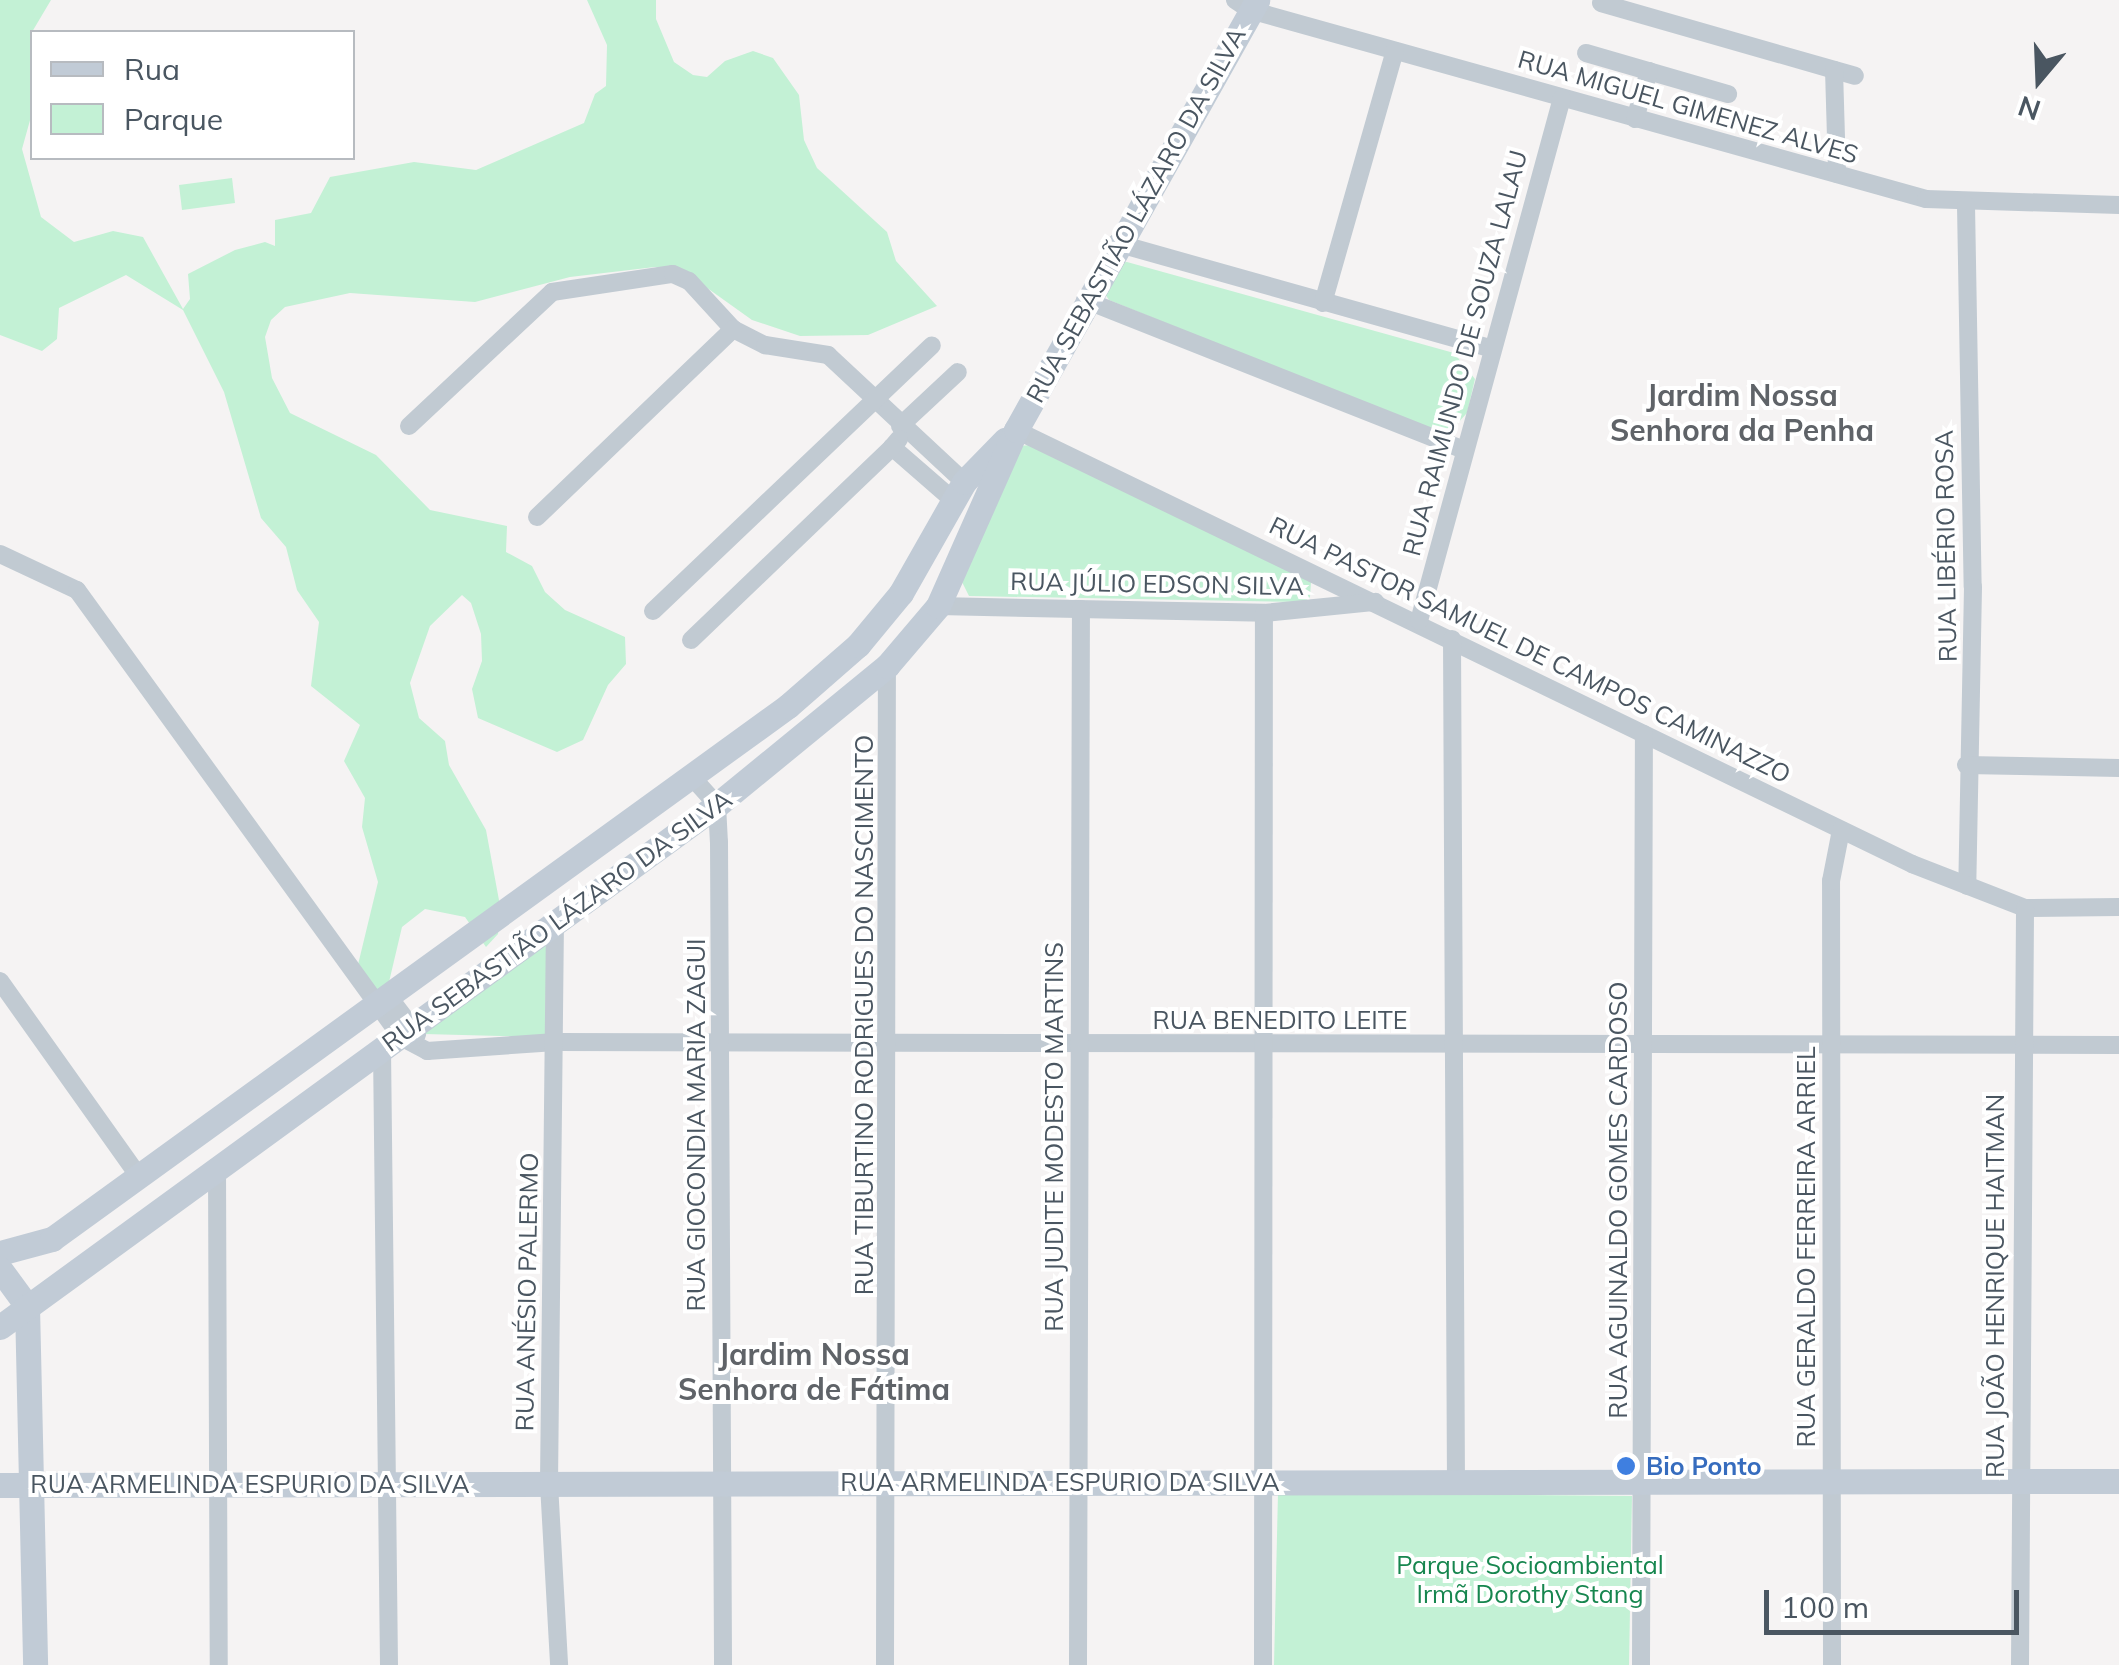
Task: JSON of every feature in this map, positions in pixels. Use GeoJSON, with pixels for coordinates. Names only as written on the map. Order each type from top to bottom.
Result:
{"type":"FeatureCollection","features":[{"type":"Feature","properties":{"kind":"street"},"geometry":{"type":"LineString","coordinates":[[1601,2],[1855,76]]}},
{"type":"Feature","properties":{"kind":"street","name":"RUA MIGUEL GIMENEZ ALVES"},"geometry":{"type":"LineString","coordinates":[[1248,3],[1394,51],[1635,119],[1966,205],[2119,205]]}},
{"type":"Feature","properties":{"kind":"street","name":"RUA SEBASTIÃO LÁZARO DA SILVA"},"geometry":{"type":"LineString","coordinates":[[0,1327],[555,920],[717,806],[887,666],[938,606],[1012,438],[1248,3]]}},
{"type":"Feature","properties":{"kind":"street"},"geometry":{"type":"LineString","coordinates":[[1324,302],[1394,51]]}},
{"type":"Feature","properties":{"kind":"street"},"geometry":{"type":"LineString","coordinates":[[1586,52],[1728,94]]}},
{"type":"Feature","properties":{"kind":"street"},"geometry":{"type":"LineString","coordinates":[[1834,70],[1836,174]]}},
{"type":"Feature","properties":{"kind":"street"},"geometry":{"type":"LineString","coordinates":[[1635,119],[1649,71]]}},
{"type":"Feature","properties":{"kind":"street","name":"RUA RAIMUNDO DE SOUZA LALAU"},"geometry":{"type":"LineString","coordinates":[[1419,621],[1461,450],[1562,98]]}},
{"type":"Feature","properties":{"kind":"street","name":"RUA LIBÉRIO ROSA"},"geometry":{"type":"LineString","coordinates":[[1966,205],[1972,588],[1966,765],[1967,886]]}},
{"type":"Feature","properties":{"kind":"street"},"geometry":{"type":"LineString","coordinates":[[1116,243],[1490,348]]}},
{"type":"Feature","properties":{"kind":"street"},"geometry":{"type":"LineString","coordinates":[[409,426],[552,292],[672,274],[689,281],[733,329],[765,345],[828,356],[903,428],[959,491]]}},
{"type":"Feature","properties":{"kind":"street"},"geometry":{"type":"LineString","coordinates":[[1084,300],[1461,450]]}},
{"type":"Feature","properties":{"kind":"street"},"geometry":{"type":"LineString","coordinates":[[537,517],[733,329]]}},
{"type":"Feature","properties":{"kind":"street"},"geometry":{"type":"LineString","coordinates":[[653,610],[932,345]]}},
{"type":"Feature","properties":{"kind":"street"},"geometry":{"type":"LineString","coordinates":[[691,640],[892,447],[903,428],[958,372]]}},
{"type":"Feature","properties":{"kind":"street","name":"RUA SEBASTIÃO LÁZARO DA SILVA"},"geometry":{"type":"LineString","coordinates":[[0,1253],[52,1239],[770,721],[858,644],[901,594],[959,491],[1012,438]]}},
{"type":"Feature","properties":{"kind":"street","name":"RUA PASTOR SAMUEL DE CAMPOS CAMINAZZO"},"geometry":{"type":"LineString","coordinates":[[1012,438],[1419,621],[1841,830],[2024,908]]}},
{"type":"Feature","properties":{"kind":"street"},"geometry":{"type":"LineString","coordinates":[[892,447],[959,491]]}},
{"type":"Feature","properties":{"kind":"street"},"geometry":{"type":"LineString","coordinates":[[0,554],[77,590],[382,1000],[398,1038],[384,1485],[390,1665]]}},
{"type":"Feature","properties":{"kind":"street","name":"RUA JÚLIO EDSON SILVA"},"geometry":{"type":"LineString","coordinates":[[938,606],[1264,613],[1376,602]]}},
{"type":"Feature","properties":{"kind":"street","name":"RUA JUDITE MODESTO MARTINS"},"geometry":{"type":"LineString","coordinates":[[1078,1665],[1081,609]]}},
{"type":"Feature","properties":{"kind":"street"},"geometry":{"type":"LineString","coordinates":[[1264,613],[1264,1665]]}},
{"type":"Feature","properties":{"kind":"street"},"geometry":{"type":"LineString","coordinates":[[1452,639],[1456,1486]]}},
{"type":"Feature","properties":{"kind":"street","name":"RUA TIBURTINO RODRIGUES DO NASCIMENTO"},"geometry":{"type":"LineString","coordinates":[[885,1665],[890,1482],[887,666]]}},
{"type":"Feature","properties":{"kind":"street","name":"RUA AGUINALDO GOMES CARDOSO"},"geometry":{"type":"LineString","coordinates":[[1642,1665],[1644,734]]}},
{"type":"Feature","properties":{"kind":"street"},"geometry":{"type":"LineString","coordinates":[[1966,765],[2119,768]]}},
{"type":"Feature","properties":{"kind":"street"},"geometry":{"type":"LineString","coordinates":[[690,776],[717,806]]}},
{"type":"Feature","properties":{"kind":"street","name":"RUA GIOCONDIA MARIA ZAGUI"},"geometry":{"type":"LineString","coordinates":[[717,806],[722,1042],[723,1665]]}},
{"type":"Feature","properties":{"kind":"street","name":"RUA GERALDO FERREIRA ARRIEL"},"geometry":{"type":"LineString","coordinates":[[1832,1665],[1832,854],[1841,830]]}},
{"type":"Feature","properties":{"kind":"street"},"geometry":{"type":"LineString","coordinates":[[2024,908],[2119,906]]}},
{"type":"Feature","properties":{"kind":"street","name":"RUA JOÃO HENRIQUE HAITMAN"},"geometry":{"type":"LineString","coordinates":[[2020,1665],[2020,1044],[2024,908]]}},
{"type":"Feature","properties":{"kind":"street","name":"RUA ANÉSIO PALERMO"},"geometry":{"type":"LineString","coordinates":[[555,920],[549,1484],[558,1665]]}},
{"type":"Feature","properties":{"kind":"street"},"geometry":{"type":"LineString","coordinates":[[0,981],[138,1176]]}},
{"type":"Feature","properties":{"kind":"street","name":"RUA BENEDITO LEITE"},"geometry":{"type":"LineString","coordinates":[[398,1038],[441,1052],[556,1042],[2119,1045]]}},
{"type":"Feature","properties":{"kind":"street"},"geometry":{"type":"LineString","coordinates":[[217,1166],[219,1665]]}},
{"type":"Feature","properties":{"kind":"street"},"geometry":{"type":"LineString","coordinates":[[0,1269],[27,1306],[35,1484],[35,1665]]}},
{"type":"Feature","properties":{"kind":"street","name":"RUA ARMELINDA ESPURIO DA SILVA"},"geometry":{"type":"LineString","coordinates":[[0,1485],[220,1481],[384,1485],[1262,1480],[1642,1486],[1831,1480],[2119,1481]]}},
{"type":"Feature","properties":{"kind":"green space"},"geometry":{"type":"Polygon","coordinates":[[[0,0],[51,0],[30,30],[30,120],[22,149],[41,217],[74,242],[113,231],[143,237],[183,309],[190,299],[188,274],[235,250],[265,242],[275,246],[275,220],[311,213],[330,177],[414,162],[476,170],[584,123],[595,94],[606,86],[607,45],[587,0],[656,0],[656,19],[674,62],[693,75],[707,77],[725,61],[753,51],[773,58],[799,95],[804,140],[817,168],[887,232],[896,261],[937,306],[868,335],[800,336],[752,320],[689,275],[655,267],[570,277],[475,302],[350,293],[285,307],[271,320],[265,337],[272,378],[290,413],[376,455],[430,510],[507,526],[506,552],[532,566],[545,592],[565,610],[625,637],[626,664],[608,685],[583,740],[557,752],[478,718],[472,689],[482,661],[481,634],[471,603],[462,595],[430,626],[410,683],[419,718],[445,741],[449,765],[486,830],[501,911],[498,934],[486,947],[465,917],[425,909],[402,927],[385,999],[355,977],[378,882],[362,827],[365,798],[344,761],[360,725],[311,686],[319,622],[297,590],[286,547],[261,518],[224,392],[183,310],[126,275],[59,308],[57,339],[42,351],[0,335],[0,0]]]}},
{"type":"Feature","properties":{"kind":"green space"},"geometry":{"type":"Polygon","coordinates":[[[232,178],[235,203],[182,210],[179,185],[232,178]]]}},
{"type":"Feature","properties":{"kind":"green space"},"geometry":{"type":"Polygon","coordinates":[[[1127,262],[1454,353],[1475,379],[1467,413],[1455,426],[1434,432],[1109,300],[1105,294],[1118,263],[1127,262]]]}},
{"type":"Feature","properties":{"kind":"green space"},"geometry":{"type":"Polygon","coordinates":[[[1030,445],[1311,582],[1310,597],[1304,602],[969,596],[962,582],[1020,446],[1030,445]]]}},
{"type":"Feature","properties":{"kind":"green space"},"geometry":{"type":"Polygon","coordinates":[[[547,943],[545,1037],[424,1034],[424,1031],[547,943]]]}},
{"type":"Feature","properties":{"kind":"green space","name":"Parque Socioambiental Irmã Dorothy Stang"},"geometry":{"type":"Polygon","coordinates":[[[1278,1493],[1632,1496],[1629,1665],[1274,1665],[1278,1493]]]}},
{"type":"Feature","properties":{"kind":"place","name":"Bio Ponto"},"geometry":{"type":"Point","coordinates":[1626,1466]}},
{"type":"Feature","properties":{"kind":"district","name":"Jardim Nossa Senhora da Penha"},"geometry":{"type":"Point","coordinates":[1742,412]}},
{"type":"Feature","properties":{"kind":"district","name":"Jardim Nossa Senhora de Fátima"},"geometry":{"type":"Point","coordinates":[814,1371]}}]}
